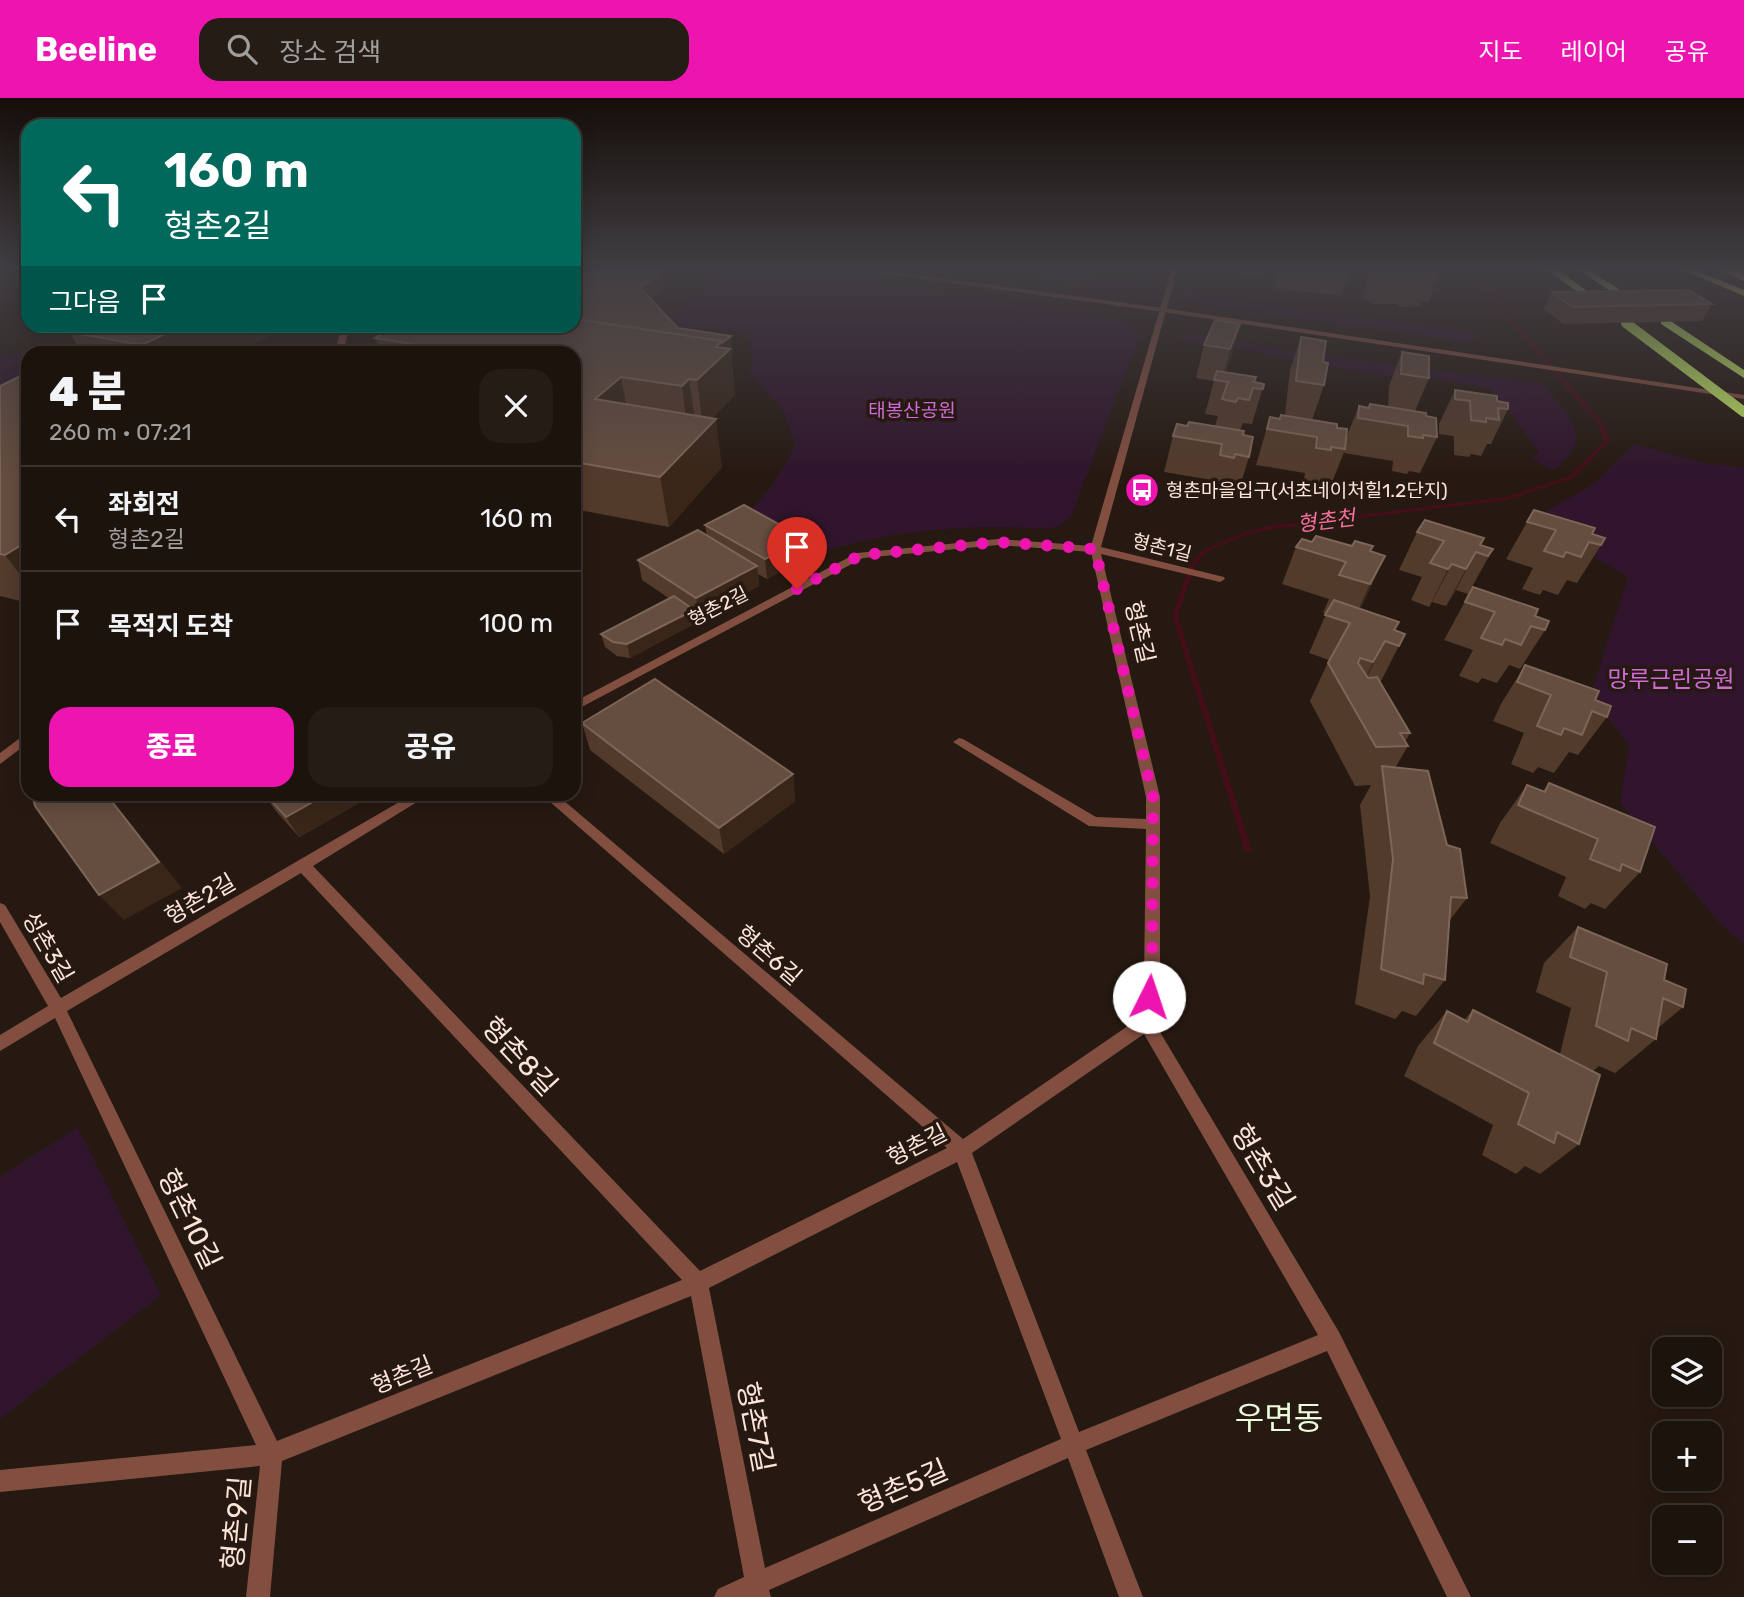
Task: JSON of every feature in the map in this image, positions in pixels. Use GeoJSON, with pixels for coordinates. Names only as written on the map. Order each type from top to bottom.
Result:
{"type":"FeatureCollection","features":[{"type":"Feature","properties":{"kind":"highway"},"geometry":{"type":"LineString","coordinates":[[1644,337],[1744,412]]}},
{"type":"Feature","properties":{"kind":"highway"},"geometry":{"type":"LineString","coordinates":[[1687,337],[1744,375]]}},
{"type":"Feature","properties":{"kind":"street","name":"형촌길"},"geometry":{"type":"LineString","coordinates":[[0,1480],[272,1454],[698,1283],[962,1150],[1146,1023],[1152,979],[1153,797],[1095,549],[1155,337]]}},
{"type":"Feature","properties":{"kind":"street"},"geometry":{"type":"LineString","coordinates":[[1343,337],[1744,397]]}},
{"type":"Feature","properties":{"kind":"street","name":"형촌2길"},"geometry":{"type":"LineString","coordinates":[[581,703],[861,555],[998,542],[1095,549]]}},
{"type":"Feature","properties":{"kind":"street","name":"형촌1길"},"geometry":{"type":"LineString","coordinates":[[1095,549],[1220,579]]}},
{"type":"Feature","properties":{"kind":"street"},"geometry":{"type":"LineString","coordinates":[[0,760],[21,742]]}},
{"type":"Feature","properties":{"kind":"street"},"geometry":{"type":"LineString","coordinates":[[959,742],[1094,822],[1153,824]]}},
{"type":"Feature","properties":{"kind":"street","name":"형촌2길"},"geometry":{"type":"LineString","coordinates":[[0,1044],[412,801]]}},
{"type":"Feature","properties":{"kind":"street","name":"형촌6길"},"geometry":{"type":"LineString","coordinates":[[555,801],[962,1150]]}},
{"type":"Feature","properties":{"kind":"street","name":"형촌8길"},"geometry":{"type":"LineString","coordinates":[[303,865],[698,1283]]}},
{"type":"Feature","properties":{"kind":"street","name":"성촌3길"},"geometry":{"type":"LineString","coordinates":[[0,909],[58,1008]]}},
{"type":"Feature","properties":{"kind":"street","name":"형촌10길"},"geometry":{"type":"LineString","coordinates":[[58,1008],[272,1454]]}},
{"type":"Feature","properties":{"kind":"street","name":"형촌3길"},"geometry":{"type":"LineString","coordinates":[[1146,1023],[1332,1339],[1459,1597]]}},
{"type":"Feature","properties":{"kind":"street"},"geometry":{"type":"LineString","coordinates":[[962,1150],[1130,1597]]}},
{"type":"Feature","properties":{"kind":"street","name":"형촌7길"},"geometry":{"type":"LineString","coordinates":[[698,1283],[758,1590]]}},
{"type":"Feature","properties":{"kind":"street"},"geometry":{"type":"LineString","coordinates":[[1073,1445],[1332,1339]]}},
{"type":"Feature","properties":{"kind":"street","name":"형촌5길"},"geometry":{"type":"LineString","coordinates":[[758,1590],[1073,1445]]}},
{"type":"Feature","properties":{"kind":"street","name":"형촌9길"},"geometry":{"type":"LineString","coordinates":[[258,1597],[272,1454]]}},
{"type":"Feature","properties":{"kind":"street"},"geometry":{"type":"LineString","coordinates":[[726,1597],[758,1590]]}},
{"type":"Feature","properties":{"kind":"green space","name":"태봉산공원"},"geometry":{"type":"Polygon","coordinates":[[[750,337],[1139,337],[1071,516],[1060,526],[1047,529],[989,527],[931,530],[874,539],[818,553],[749,512],[776,480],[795,443],[782,409],[749,372],[752,359],[750,337]]]}},
{"type":"Feature","properties":{"kind":"green space"},"geometry":{"type":"Polygon","coordinates":[[[1187,337],[1211,337],[1298,353],[1543,384],[1569,416],[1576,437],[1574,447],[1567,458],[1553,470],[1530,458],[1539,453],[1517,421],[1488,388],[1429,378],[1386,376],[1301,362],[1251,350],[1178,340],[1187,337]]]}},
{"type":"Feature","properties":{"kind":"green space"},"geometry":{"type":"Polygon","coordinates":[[[1438,337],[1473,337],[1474,342],[1438,337]]]}},
{"type":"Feature","properties":{"kind":"green space"},"geometry":{"type":"Polygon","coordinates":[[[84,343],[78,346],[46,346],[84,343]]]}},
{"type":"Feature","properties":{"kind":"green space"},"geometry":{"type":"Polygon","coordinates":[[[21,352],[21,380],[0,393],[0,357],[21,352]]]}},
{"type":"Feature","properties":{"kind":"green space","name":"망루근린공원"},"geometry":{"type":"Polygon","coordinates":[[[1634,444],[1708,464],[1744,467],[1744,944],[1721,925],[1620,803],[1629,745],[1590,697],[1628,577],[1530,520],[1594,484],[1634,444]]]}},
{"type":"Feature","properties":{"kind":"green space"},"geometry":{"type":"Polygon","coordinates":[[[78,1127],[161,1295],[0,1419],[0,1177],[78,1127]]]}},
{"type":"Feature","properties":{"kind":"building"},"geometry":{"type":"Polygon","coordinates":[[[97,337],[159,337],[142,345],[97,337]]]}},
{"type":"Feature","properties":{"kind":"building"},"geometry":{"type":"Polygon","coordinates":[[[695,337],[730,337],[722,341],[695,337]]]}},
{"type":"Feature","properties":{"kind":"building"},"geometry":{"type":"Polygon","coordinates":[[[695,337],[722,341],[716,347],[730,349],[697,380],[689,379],[682,386],[621,377],[595,399],[716,419],[660,477],[581,463],[581,346],[422,346],[375,338],[695,337]]]}},
{"type":"Feature","properties":{"kind":"building"},"geometry":{"type":"Polygon","coordinates":[[[1208,337],[1235,337],[1230,349],[1204,345],[1208,337]]]}},
{"type":"Feature","properties":{"kind":"building"},"geometry":{"type":"Polygon","coordinates":[[[1301,337],[1326,341],[1323,362],[1328,363],[1324,385],[1296,381],[1301,337]]]}},
{"type":"Feature","properties":{"kind":"building"},"geometry":{"type":"Polygon","coordinates":[[[1402,352],[1429,356],[1429,378],[1401,374],[1402,352]]]}},
{"type":"Feature","properties":{"kind":"building"},"geometry":{"type":"Polygon","coordinates":[[[1217,371],[1256,377],[1254,382],[1264,384],[1263,389],[1253,388],[1249,400],[1238,398],[1236,402],[1222,399],[1228,382],[1214,380],[1217,371]]]}},
{"type":"Feature","properties":{"kind":"building"},"geometry":{"type":"Polygon","coordinates":[[[21,376],[21,545],[5,555],[0,554],[0,386],[21,376]]]}},
{"type":"Feature","properties":{"kind":"building"},"geometry":{"type":"Polygon","coordinates":[[[1455,390],[1497,396],[1497,401],[1508,403],[1508,409],[1498,408],[1499,420],[1471,420],[1470,401],[1455,399],[1455,390]]]}},
{"type":"Feature","properties":{"kind":"building"},"geometry":{"type":"Polygon","coordinates":[[[1370,404],[1426,413],[1426,416],[1436,418],[1437,437],[1408,436],[1408,426],[1358,418],[1359,406],[1369,408],[1370,404]]]}},
{"type":"Feature","properties":{"kind":"building"},"geometry":{"type":"Polygon","coordinates":[[[1281,415],[1337,424],[1337,428],[1347,429],[1345,449],[1316,448],[1317,437],[1267,429],[1270,417],[1280,419],[1281,415]]]}},
{"type":"Feature","properties":{"kind":"building"},"geometry":{"type":"Polygon","coordinates":[[[1189,422],[1244,431],[1243,435],[1253,437],[1249,457],[1220,455],[1222,444],[1173,436],[1177,424],[1187,426],[1189,422]]]}},
{"type":"Feature","properties":{"kind":"building"},"geometry":{"type":"Polygon","coordinates":[[[744,505],[804,538],[765,559],[705,525],[744,505]]]}},
{"type":"Feature","properties":{"kind":"building"},"geometry":{"type":"Polygon","coordinates":[[[1534,510],[1595,528],[1592,534],[1605,538],[1601,545],[1589,542],[1581,557],[1566,552],[1563,557],[1544,551],[1556,530],[1527,522],[1534,510]]]}},
{"type":"Feature","properties":{"kind":"building"},"geometry":{"type":"Polygon","coordinates":[[[1425,520],[1484,538],[1480,545],[1493,549],[1488,556],[1476,552],[1466,569],[1452,564],[1448,569],[1430,563],[1444,541],[1417,532],[1425,520]]]}},
{"type":"Feature","properties":{"kind":"building"},"geometry":{"type":"Polygon","coordinates":[[[698,530],[757,566],[696,598],[638,560],[698,530]]]}},
{"type":"Feature","properties":{"kind":"building"},"geometry":{"type":"Polygon","coordinates":[[[1316,536],[1352,546],[1355,541],[1373,546],[1370,551],[1385,556],[1370,584],[1339,575],[1346,562],[1296,547],[1302,539],[1312,542],[1316,536]]]}},
{"type":"Feature","properties":{"kind":"building"},"geometry":{"type":"Polygon","coordinates":[[[1473,587],[1538,609],[1535,616],[1549,621],[1545,630],[1531,626],[1521,645],[1505,639],[1502,645],[1481,638],[1495,612],[1465,602],[1473,587]]]}},
{"type":"Feature","properties":{"kind":"building"},"geometry":{"type":"Polygon","coordinates":[[[674,596],[694,610],[627,644],[613,642],[601,634],[674,596]]]}},
{"type":"Feature","properties":{"kind":"building"},"geometry":{"type":"Polygon","coordinates":[[[1334,600],[1399,622],[1394,630],[1405,634],[1399,646],[1385,641],[1373,662],[1360,658],[1358,663],[1368,678],[1377,677],[1410,733],[1400,733],[1408,746],[1376,747],[1328,663],[1350,623],[1325,615],[1334,600]]]}},
{"type":"Feature","properties":{"kind":"building"},"geometry":{"type":"Polygon","coordinates":[[[1525,665],[1599,691],[1595,700],[1611,706],[1607,717],[1592,711],[1582,735],[1564,728],[1561,735],[1537,726],[1551,695],[1517,682],[1525,665]]]}},
{"type":"Feature","properties":{"kind":"building"},"geometry":{"type":"Polygon","coordinates":[[[655,679],[793,774],[719,828],[582,723],[655,679]]]}},
{"type":"Feature","properties":{"kind":"building"},"geometry":{"type":"Polygon","coordinates":[[[1382,766],[1428,771],[1447,845],[1460,849],[1467,898],[1451,897],[1445,980],[1424,974],[1423,984],[1381,969],[1393,859],[1382,766]]]}},
{"type":"Feature","properties":{"kind":"building"},"geometry":{"type":"Polygon","coordinates":[[[1549,783],[1655,827],[1640,872],[1622,864],[1620,871],[1590,859],[1598,839],[1518,805],[1527,785],[1545,792],[1549,783]]]}},
{"type":"Feature","properties":{"kind":"building"},"geometry":{"type":"Polygon","coordinates":[[[34,801],[111,801],[159,862],[99,895],[34,801]]]}},
{"type":"Feature","properties":{"kind":"building"},"geometry":{"type":"Polygon","coordinates":[[[271,801],[315,801],[286,817],[271,801]]]}},
{"type":"Feature","properties":{"kind":"building"},"geometry":{"type":"Polygon","coordinates":[[[1578,927],[1667,964],[1664,980],[1686,989],[1683,1007],[1663,998],[1656,1039],[1631,1028],[1628,1041],[1596,1026],[1607,972],[1570,957],[1578,927]]]}},
{"type":"Feature","properties":{"kind":"building"},"geometry":{"type":"Polygon","coordinates":[[[1473,1010],[1600,1075],[1579,1144],[1557,1132],[1554,1143],[1518,1124],[1529,1093],[1434,1043],[1447,1011],[1468,1022],[1473,1010]]]}},
{"type":"Feature","properties":{"kind":"waterway","name":"형촌천"},"geometry":{"type":"LineString","coordinates":[[1248,850],[1175,616],[1192,566],[1204,551],[1244,534],[1273,527],[1506,499],[1572,477],[1607,441],[1601,424],[1525,337]]}},
{"type":"Feature","properties":{"kind":"place","name":"형촌마을입구(서초네이처힐1.2단지)"},"geometry":{"type":"Point","coordinates":[1142,490]}},
{"type":"Feature","properties":{"kind":"district","name":"우면동"},"geometry":{"type":"Point","coordinates":[1279,1418]}},
{"type":"Feature","properties":{"kind":"route"},"geometry":{"type":"LineString","coordinates":[[797,589],[861,555],[998,542],[1095,549],[1153,797],[1152,979],[1149,997]]}}]}
